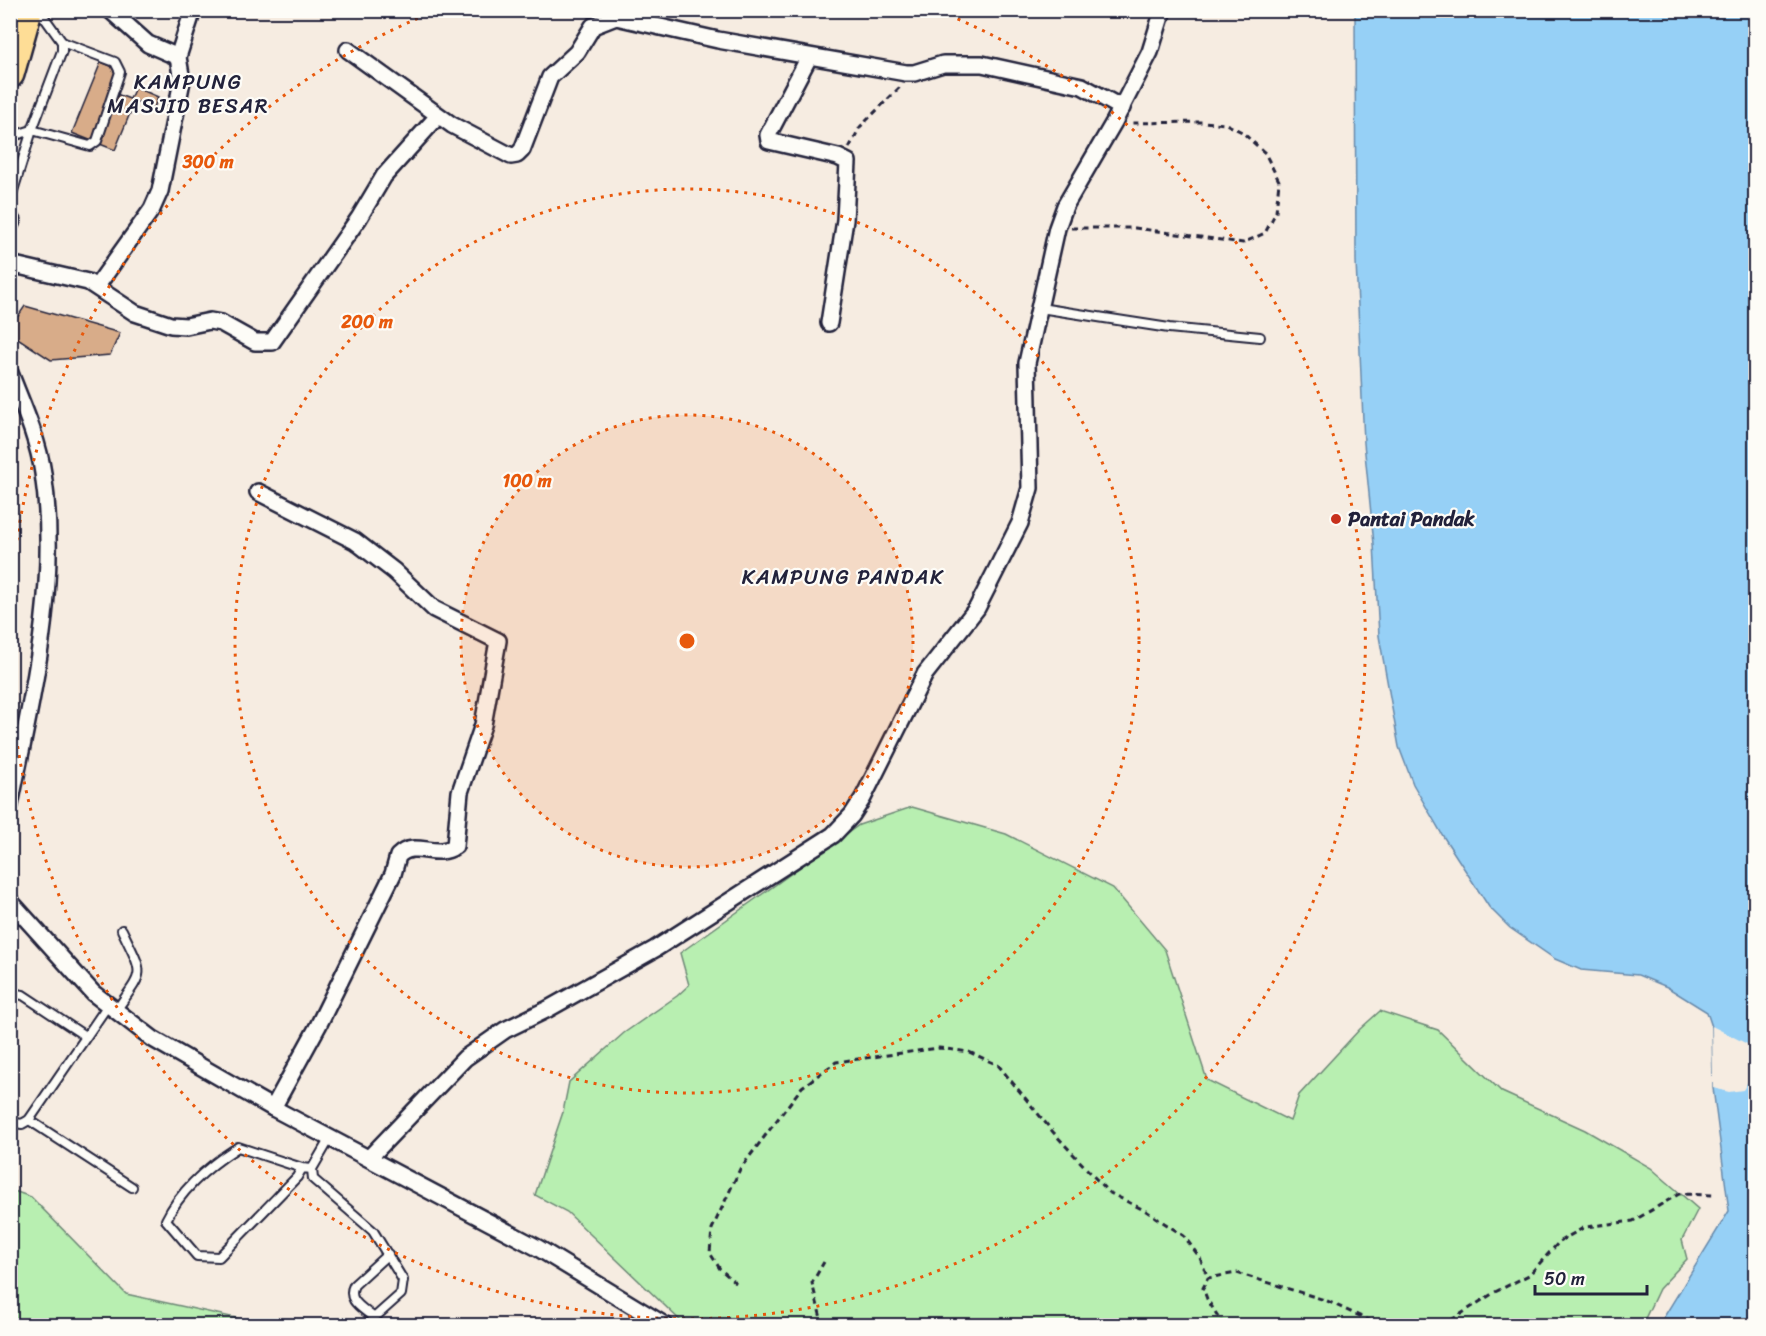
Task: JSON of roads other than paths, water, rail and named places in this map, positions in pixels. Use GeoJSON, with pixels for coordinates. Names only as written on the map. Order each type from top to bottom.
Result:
{"type":"FeatureCollection","features":[{"type":"Feature","properties":{"kind":"highway"},"geometry":{"type":"LineString","coordinates":[[10,74],[28,10]]}},
{"type":"Feature","properties":{"kind":"street"},"geometry":{"type":"LineString","coordinates":[[110,10],[148,44],[178,57]]}},
{"type":"Feature","properties":{"kind":"street"},"geometry":{"type":"LineString","coordinates":[[97,286],[152,209],[160,191],[182,81],[178,57],[193,10]]}},
{"type":"Feature","properties":{"kind":"street"},"geometry":{"type":"LineString","coordinates":[[369,1158],[473,1052],[505,1030],[548,1009],[655,949],[833,835],[852,815],[925,674],[977,608],[1020,523],[1030,488],[1027,363],[1057,228],[1065,206],[1122,108],[1150,52],[1164,10]]}},
{"type":"Feature","properties":{"kind":"street"},"geometry":{"type":"LineString","coordinates":[[348,50],[438,116],[503,153],[517,155],[522,150],[550,77],[577,52],[593,26],[616,17],[632,14],[676,32],[809,57],[914,73],[943,64],[982,64],[1082,86],[1122,108]]}},
{"type":"Feature","properties":{"kind":"street"},"geometry":{"type":"LineString","coordinates":[[809,57],[768,135],[769,141],[838,157],[848,162],[843,230],[829,323]]}},
{"type":"Feature","properties":{"kind":"street"},"geometry":{"type":"LineString","coordinates":[[10,264],[97,286],[135,313],[171,325],[186,326],[210,321],[220,323],[255,342],[272,342],[359,218],[384,176],[438,116]]}},
{"type":"Feature","properties":{"kind":"street"},"geometry":{"type":"LineString","coordinates":[[10,374],[32,427],[43,472],[50,541],[44,619],[34,687],[10,805]]}},
{"type":"Feature","properties":{"kind":"street"},"geometry":{"type":"LineString","coordinates":[[258,492],[355,541],[434,609],[498,641],[483,725],[460,792],[455,846],[442,852],[411,848],[398,856],[393,874],[323,1016],[273,1108]]}},
{"type":"Feature","properties":{"kind":"street"},"geometry":{"type":"LineString","coordinates":[[10,901],[93,993],[153,1039],[273,1108],[538,1248],[666,1326]]}},
{"type":"Feature","properties":{"kind":"lane"},"geometry":{"type":"LineString","coordinates":[[10,137],[32,130],[90,146],[97,141],[120,72],[115,62],[62,42],[39,10]]}},
{"type":"Feature","properties":{"kind":"lane"},"geometry":{"type":"LineString","coordinates":[[12,194],[32,130],[62,51],[62,42]]}},
{"type":"Feature","properties":{"kind":"lane"},"geometry":{"type":"LineString","coordinates":[[1040,308],[1169,328],[1260,337]]}},
{"type":"Feature","properties":{"kind":"lane"},"geometry":{"type":"LineString","coordinates":[[10,1122],[22,1124],[29,1120],[85,1036],[138,979],[141,969],[123,930]]}},
{"type":"Feature","properties":{"kind":"lane"},"geometry":{"type":"LineString","coordinates":[[10,993],[23,995],[85,1036]]}},
{"type":"Feature","properties":{"kind":"lane"},"geometry":{"type":"LineString","coordinates":[[29,1120],[132,1187]]}},
{"type":"Feature","properties":{"kind":"lane"},"geometry":{"type":"LineString","coordinates":[[330,1138],[312,1168],[313,1179],[373,1231],[388,1254],[403,1280],[400,1294],[374,1318],[352,1299],[351,1292],[354,1285],[388,1254]]}},
{"type":"Feature","properties":{"kind":"lane"},"geometry":{"type":"LineString","coordinates":[[302,1168],[297,1177],[219,1257],[197,1256],[166,1220],[172,1209],[207,1170],[238,1147],[302,1168],[312,1168]]}},
{"type":"Feature","properties":{"kind":"water"},"geometry":{"type":"Polygon","coordinates":[[[1355,11],[1755,11],[1755,1325],[1659,1325],[1729,1211],[1713,1088],[1712,1027],[1707,1012],[1667,987],[1638,975],[1581,970],[1555,959],[1510,928],[1489,907],[1443,836],[1413,784],[1399,747],[1379,636],[1374,544],[1364,443],[1356,261],[1355,11]]]}},
{"type":"Feature","properties":{"kind":"place","name":"Pantai Pandak"},"geometry":{"type":"Point","coordinates":[1336,519]}},
{"type":"Feature","properties":{"kind":"district","name":"KAMPUNG MASJID BESAR"},"geometry":{"type":"Point","coordinates":[188,94]}},
{"type":"Feature","properties":{"kind":"district","name":"KAMPUNG PANDAK"},"geometry":{"type":"Point","coordinates":[843,577]}}]}
